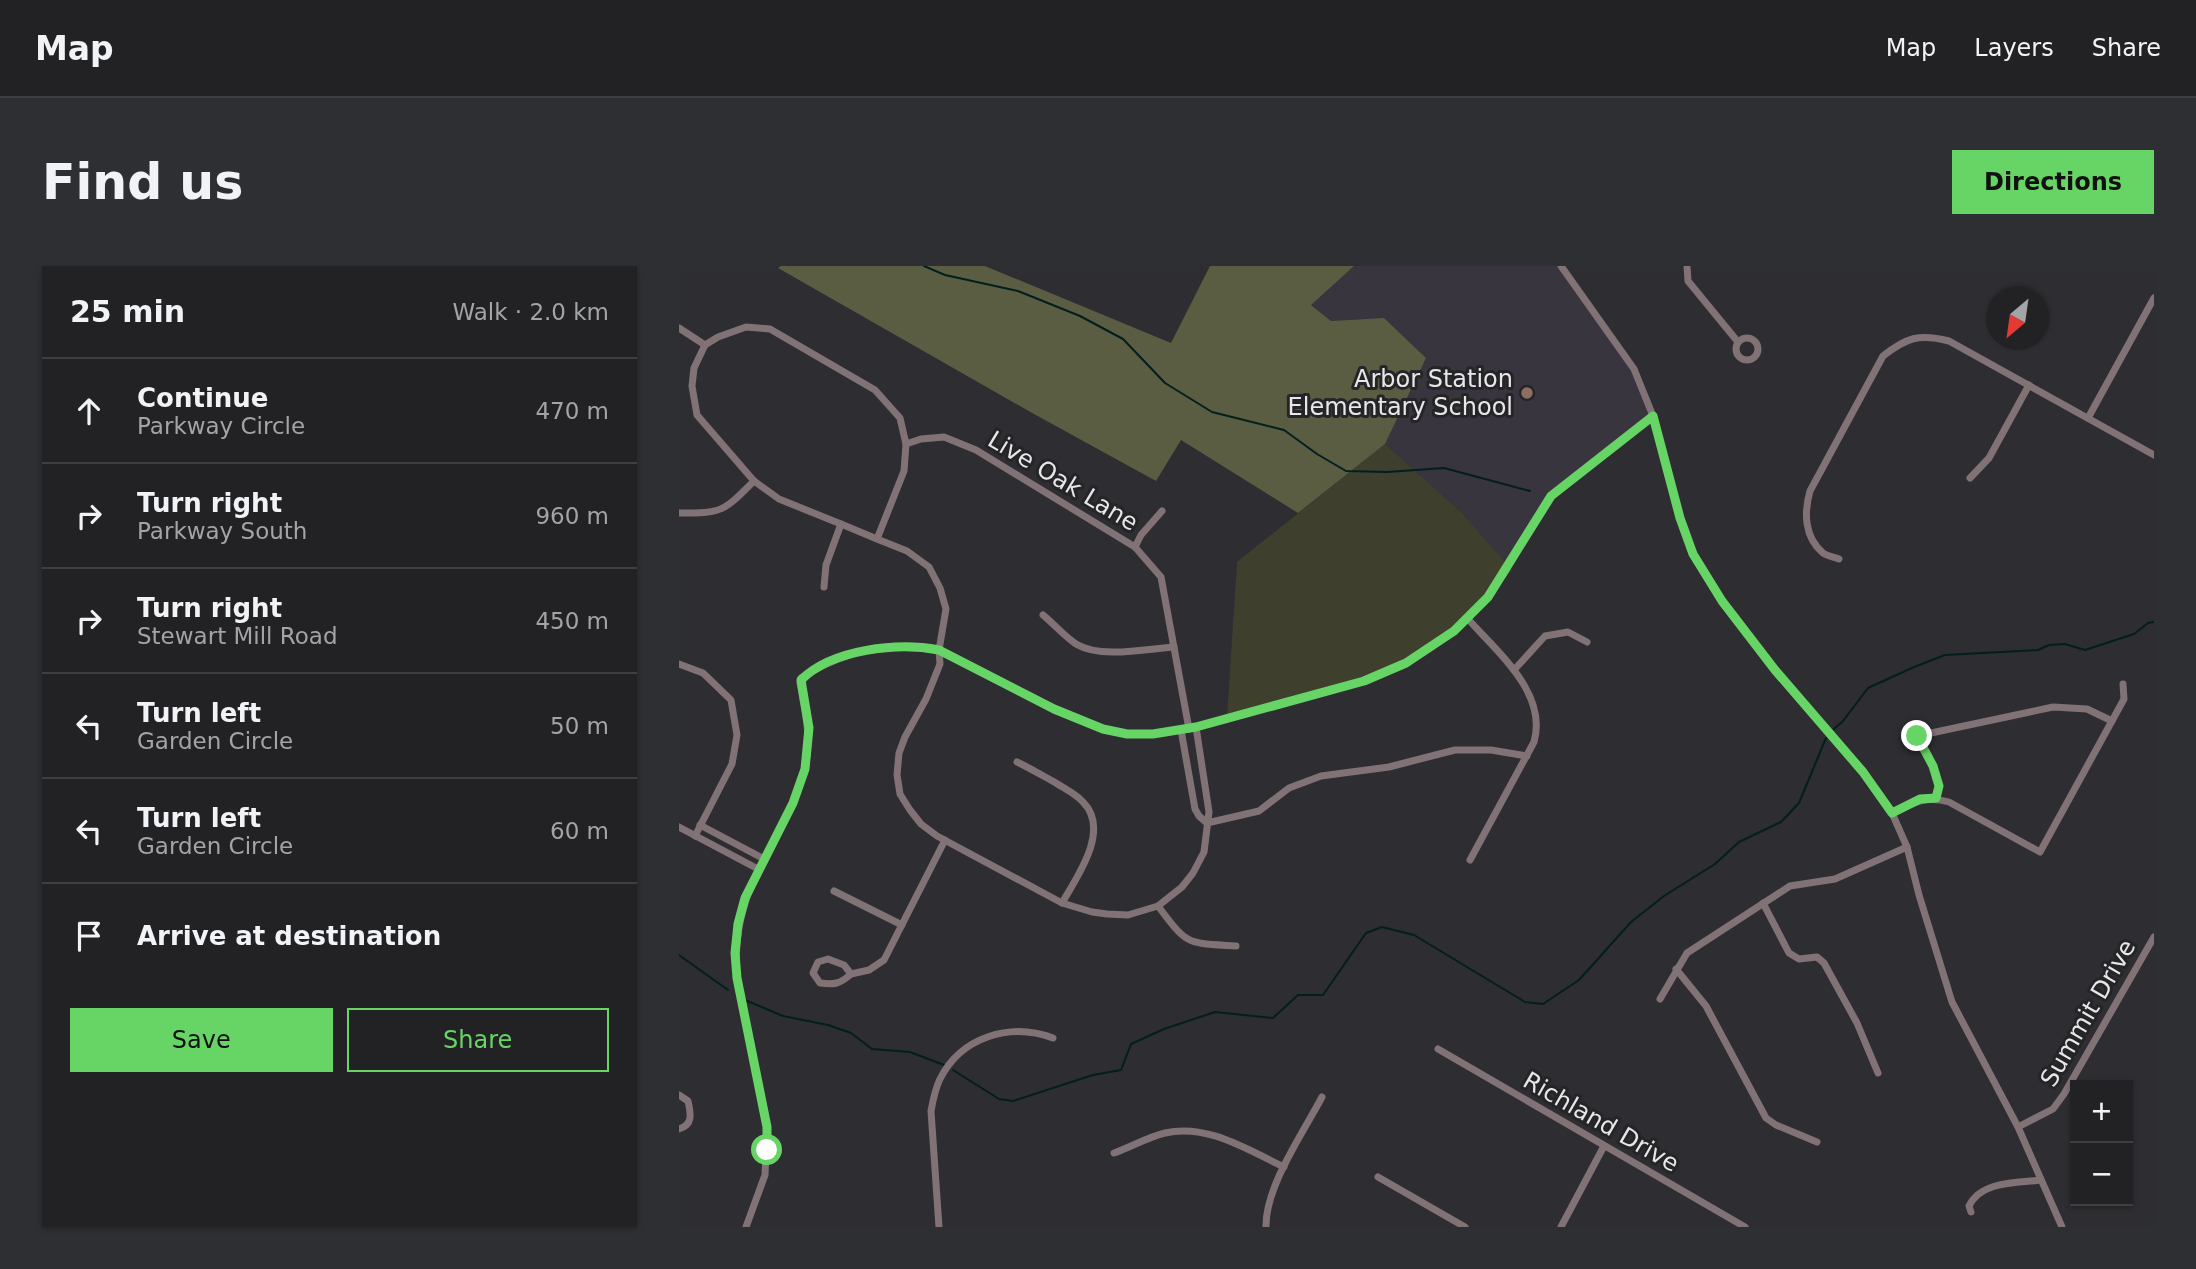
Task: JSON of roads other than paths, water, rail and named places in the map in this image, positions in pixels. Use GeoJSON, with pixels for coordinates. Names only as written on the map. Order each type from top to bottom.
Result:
{"type":"FeatureCollection","features":[{"type":"Feature","properties":{"kind":"street"},"geometry":{"type":"LineString","coordinates":[[1561,266],[1634,369],[1653,416],[1680,518],[1693,554],[1722,601],[1775,670],[1863,772],[1892,813],[1907,847],[1952,1002],[2018,1127],[2062,1227]]}},
{"type":"Feature","properties":{"kind":"street"},"geometry":{"type":"LineString","coordinates":[[1687,266],[1688,281],[1738,342]]}},
{"type":"Feature","properties":{"kind":"street"},"geometry":{"type":"LineString","coordinates":[[2088,418],[2154,298]]}},
{"type":"Feature","properties":{"kind":"street"},"geometry":{"type":"LineString","coordinates":[[877,539],[904,471],[906,443],[899,418],[875,390],[770,329],[746,327],[705,345],[694,368],[692,386],[698,415],[754,481],[779,499],[841,524],[877,539],[907,551],[929,567],[940,588],[946,609],[939,650],[940,664],[926,699],[905,737],[899,753],[897,775],[900,794],[921,824],[945,840],[1062,903],[1107,915],[1128,915],[1158,906],[1182,887],[1193,873],[1203,852],[1209,812],[1188,729]]}},
{"type":"Feature","properties":{"kind":"street"},"geometry":{"type":"LineString","coordinates":[[679,328],[705,345]]}},
{"type":"Feature","properties":{"kind":"street"},"geometry":{"type":"LineString","coordinates":[[1839,559],[1823,554],[1807,526],[1805,509],[1809,491],[1883,356],[1901,342],[1927,336],[1949,341],[2154,455]]}},
{"type":"Feature","properties":{"kind":"street"},"geometry":{"type":"LineString","coordinates":[[1970,478],[1989,458],[2029,385]]}},
{"type":"Feature","properties":{"kind":"street"},"geometry":{"type":"LineString","coordinates":[[746,1227],[765,1175],[767,1127],[737,978],[735,953],[738,924],[745,898],[793,803],[805,769],[809,728],[801,678],[828,663],[875,648],[922,647],[939,650],[1054,709],[1103,729],[1127,734],[1153,734],[1188,729],[1364,681],[1406,663],[1438,643],[1468,619],[1488,597],[1551,496],[1653,416]]}},
{"type":"Feature","properties":{"kind":"street","name":"Live Oak Lane"},"geometry":{"type":"LineString","coordinates":[[906,443],[944,437],[976,450],[1135,547],[1161,577],[1188,729]]}},
{"type":"Feature","properties":{"kind":"street"},"geometry":{"type":"LineString","coordinates":[[679,513],[712,513],[729,506],[754,481]]}},
{"type":"Feature","properties":{"kind":"street"},"geometry":{"type":"LineString","coordinates":[[1135,547],[1141,535],[1162,511]]}},
{"type":"Feature","properties":{"kind":"street"},"geometry":{"type":"LineString","coordinates":[[824,587],[826,565],[841,524]]}},
{"type":"Feature","properties":{"kind":"street"},"geometry":{"type":"LineString","coordinates":[[1043,615],[1076,643],[1100,652],[1174,647]]}},
{"type":"Feature","properties":{"kind":"street"},"geometry":{"type":"LineString","coordinates":[[1468,619],[1514,670],[1533,702],[1538,723],[1534,742],[1470,859]]}},
{"type":"Feature","properties":{"kind":"street"},"geometry":{"type":"LineString","coordinates":[[1514,670],[1545,636],[1568,632],[1587,642]]}},
{"type":"Feature","properties":{"kind":"street"},"geometry":{"type":"LineString","coordinates":[[679,664],[703,673],[731,700],[737,735],[732,764],[695,836]]}},
{"type":"Feature","properties":{"kind":"street"},"geometry":{"type":"LineString","coordinates":[[1892,813],[1920,799],[1936,798],[1949,802],[2040,852],[2124,699],[2123,684]]}},
{"type":"Feature","properties":{"kind":"street"},"geometry":{"type":"LineString","coordinates":[[1936,798],[1939,786],[1933,766],[1917,736],[2053,707],[2087,709],[2112,721]]}},
{"type":"Feature","properties":{"kind":"street"},"geometry":{"type":"LineString","coordinates":[[1188,729],[1195,809],[1207,823]]}},
{"type":"Feature","properties":{"kind":"street"},"geometry":{"type":"LineString","coordinates":[[1207,823],[1259,811],[1289,788],[1321,776],[1389,768],[1455,750],[1491,750],[1527,756]]}},
{"type":"Feature","properties":{"kind":"street"},"geometry":{"type":"LineString","coordinates":[[1017,762],[1069,791],[1084,802],[1092,814],[1093,841],[1081,871],[1062,903]]}},
{"type":"Feature","properties":{"kind":"street"},"geometry":{"type":"LineString","coordinates":[[700,825],[764,859]]}},
{"type":"Feature","properties":{"kind":"street"},"geometry":{"type":"LineString","coordinates":[[679,827],[758,869]]}},
{"type":"Feature","properties":{"kind":"street"},"geometry":{"type":"LineString","coordinates":[[851,974],[844,965],[828,959],[818,962],[813,973],[820,983],[833,984],[842,982],[851,974],[869,970],[884,960],[945,840]]}},
{"type":"Feature","properties":{"kind":"street"},"geometry":{"type":"LineString","coordinates":[[1660,999],[1687,953],[1790,886],[1835,879],[1907,847]]}},
{"type":"Feature","properties":{"kind":"street"},"geometry":{"type":"LineString","coordinates":[[834,891],[902,925]]}},
{"type":"Feature","properties":{"kind":"street"},"geometry":{"type":"LineString","coordinates":[[1763,903],[1789,953],[1799,959],[1817,957],[1824,963],[1857,1023],[1878,1073]]}},
{"type":"Feature","properties":{"kind":"street"},"geometry":{"type":"LineString","coordinates":[[1158,906],[1179,934],[1194,944],[1236,946]]}},
{"type":"Feature","properties":{"kind":"street","name":"Summit Drive"},"geometry":{"type":"LineString","coordinates":[[2018,1127],[2053,1109],[2064,1094],[2154,937]]}},
{"type":"Feature","properties":{"kind":"street"},"geometry":{"type":"LineString","coordinates":[[1676,969],[1706,1006],[1766,1118],[1817,1142]]}},
{"type":"Feature","properties":{"kind":"street"},"geometry":{"type":"LineString","coordinates":[[939,1227],[931,1111],[939,1080],[958,1055],[991,1035],[1015,1031],[1053,1038]]}},
{"type":"Feature","properties":{"kind":"street","name":"Richland Drive"},"geometry":{"type":"LineString","coordinates":[[1438,1049],[1745,1227]]}},
{"type":"Feature","properties":{"kind":"street"},"geometry":{"type":"LineString","coordinates":[[679,1095],[688,1101],[691,1116],[688,1124],[679,1129]]}},
{"type":"Feature","properties":{"kind":"street"},"geometry":{"type":"LineString","coordinates":[[1266,1227],[1267,1206],[1284,1167],[1322,1097]]}},
{"type":"Feature","properties":{"kind":"street"},"geometry":{"type":"LineString","coordinates":[[1114,1153],[1166,1133],[1197,1130],[1220,1137],[1284,1167]]}},
{"type":"Feature","properties":{"kind":"street"},"geometry":{"type":"LineString","coordinates":[[1561,1227],[1604,1146]]}},
{"type":"Feature","properties":{"kind":"street"},"geometry":{"type":"LineString","coordinates":[[1378,1177],[1465,1227]]}},
{"type":"Feature","properties":{"kind":"street"},"geometry":{"type":"LineString","coordinates":[[1971,1212],[1969,1206],[1973,1197],[1983,1190],[2004,1184],[2041,1180]]}},
{"type":"Feature","properties":{"kind":"waterway"},"geometry":{"type":"LineString","coordinates":[[924,266],[945,275],[1018,291],[1080,316],[1123,339],[1165,383],[1212,412],[1284,430],[1346,471],[1387,472],[1444,468],[1530,491]]}},
{"type":"Feature","properties":{"kind":"waterway"},"geometry":{"type":"LineString","coordinates":[[1834,729],[1868,688],[1945,655],[2038,650],[2049,645],[2065,644],[2085,650],[2134,634],[2148,623],[2154,622]]}},
{"type":"Feature","properties":{"kind":"waterway"},"geometry":{"type":"LineString","coordinates":[[953,1070],[999,1099],[1013,1101],[1093,1075],[1121,1070],[1131,1044],[1164,1029],[1215,1012],[1273,1018],[1298,995],[1323,995],[1366,933],[1382,927],[1414,935],[1525,1002],[1543,1004],[1579,980],[1631,922],[1664,896],[1715,864],[1739,842],[1781,822],[1799,803],[1826,738]]}},
{"type":"Feature","properties":{"kind":"waterway"},"geometry":{"type":"LineString","coordinates":[[679,955],[728,990]]}},
{"type":"Feature","properties":{"kind":"waterway"},"geometry":{"type":"LineString","coordinates":[[745,1000],[783,1016],[828,1025],[851,1033],[872,1049],[910,1052],[944,1065]]}},
{"type":"Feature","properties":{"kind":"place","name":"Arbor Station Elementary School"},"geometry":{"type":"Point","coordinates":[1527,393]}}]}
